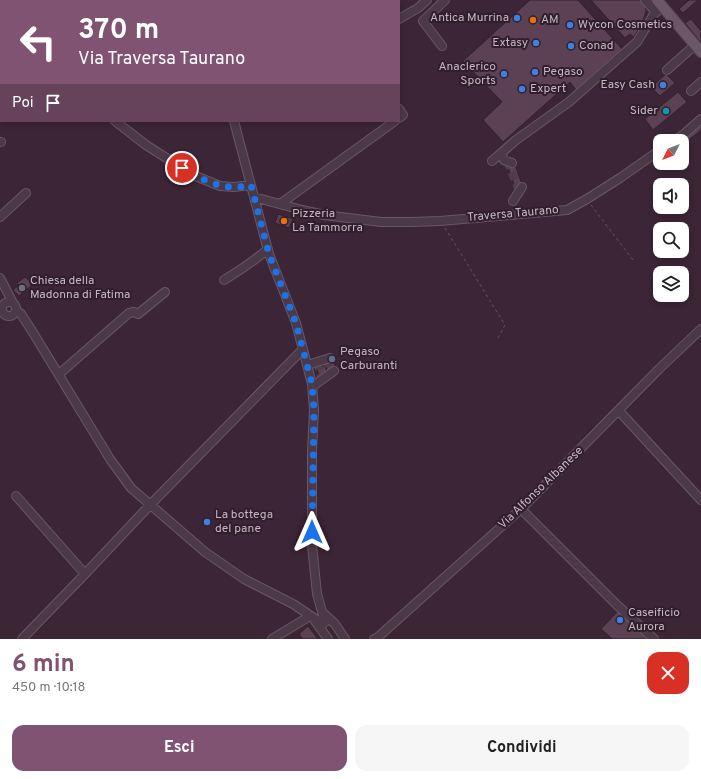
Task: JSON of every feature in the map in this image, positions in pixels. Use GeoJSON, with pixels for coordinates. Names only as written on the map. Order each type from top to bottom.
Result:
{"type":"FeatureCollection","features":[{"type":"Feature","properties":{"kind":"main road"},"geometry":{"type":"LineString","coordinates":[[658,6],[698,48]]}},
{"type":"Feature","properties":{"kind":"street"},"geometry":{"type":"LineString","coordinates":[[400,18],[428,0]]}},
{"type":"Feature","properties":{"kind":"street"},"geometry":{"type":"LineString","coordinates":[[442,46],[423,21],[445,0]]}},
{"type":"Feature","properties":{"kind":"street"},"geometry":{"type":"LineString","coordinates":[[492,161],[516,140],[569,102],[637,42],[658,6],[646,0]]}},
{"type":"Feature","properties":{"kind":"street"},"geometry":{"type":"LineString","coordinates":[[667,70],[698,48]]}},
{"type":"Feature","properties":{"kind":"street"},"geometry":{"type":"LineString","coordinates":[[691,91],[701,82]]}},
{"type":"Feature","properties":{"kind":"street"},"geometry":{"type":"LineString","coordinates":[[684,134],[701,119]]}},
{"type":"Feature","properties":{"kind":"street"},"geometry":{"type":"LineString","coordinates":[[117,122],[146,145],[193,175],[220,186],[234,188],[251,185]]}},
{"type":"Feature","properties":{"kind":"street"},"geometry":{"type":"LineString","coordinates":[[234,122],[254,197],[262,218],[269,254],[296,323],[313,386],[312,544],[317,594],[328,639]]}},
{"type":"Feature","properties":{"kind":"street"},"geometry":{"type":"LineString","coordinates":[[280,204],[394,122]]}},
{"type":"Feature","properties":{"kind":"street"},"geometry":{"type":"LineString","coordinates":[[501,153],[504,160],[512,163]]}},
{"type":"Feature","properties":{"kind":"street","name":"Traversa Taurano"},"geometry":{"type":"LineString","coordinates":[[254,197],[324,215],[382,222],[442,220],[567,210],[620,178],[653,155]]}},
{"type":"Feature","properties":{"kind":"street"},"geometry":{"type":"LineString","coordinates":[[513,201],[522,187]]}},
{"type":"Feature","properties":{"kind":"street"},"geometry":{"type":"LineString","coordinates":[[0,216],[26,193]]}},
{"type":"Feature","properties":{"kind":"street"},"geometry":{"type":"LineString","coordinates":[[224,280],[268,249]]}},
{"type":"Feature","properties":{"kind":"street"},"geometry":{"type":"LineString","coordinates":[[0,278],[6,288],[10,312]]}},
{"type":"Feature","properties":{"kind":"street"},"geometry":{"type":"LineString","coordinates":[[6,288],[2,306],[3,312],[10,312],[32,331],[110,459],[131,488],[150,505],[189,534],[204,552],[244,579],[293,604],[311,617],[325,624],[335,624],[345,639]]}},
{"type":"Feature","properties":{"kind":"street"},"geometry":{"type":"LineString","coordinates":[[59,374],[129,313],[134,312],[138,314],[165,292]]}},
{"type":"Feature","properties":{"kind":"street"},"geometry":{"type":"LineString","coordinates":[[2,306],[10,302],[10,312]]}},
{"type":"Feature","properties":{"kind":"street","name":"Via Alfonso Albanese"},"geometry":{"type":"LineString","coordinates":[[376,639],[521,509],[701,328]]}},
{"type":"Feature","properties":{"kind":"street"},"geometry":{"type":"LineString","coordinates":[[22,639],[150,505],[303,349]]}},
{"type":"Feature","properties":{"kind":"street"},"geometry":{"type":"LineString","coordinates":[[307,364],[330,358]]}},
{"type":"Feature","properties":{"kind":"street"},"geometry":{"type":"LineString","coordinates":[[313,386],[334,371]]}},
{"type":"Feature","properties":{"kind":"street"},"geometry":{"type":"LineString","coordinates":[[619,411],[701,500]]}},
{"type":"Feature","properties":{"kind":"street"},"geometry":{"type":"LineString","coordinates":[[16,496],[85,574]]}},
{"type":"Feature","properties":{"kind":"street"},"geometry":{"type":"LineString","coordinates":[[521,509],[617,605],[654,639]]}},
{"type":"Feature","properties":{"kind":"street"},"geometry":{"type":"LineString","coordinates":[[272,639],[291,632],[321,610]]}},
{"type":"Feature","properties":{"kind":"path"},"geometry":{"type":"LineString","coordinates":[[586,199],[633,260]]}},
{"type":"Feature","properties":{"kind":"path"},"geometry":{"type":"LineString","coordinates":[[442,220],[506,325],[498,338]]}},
{"type":"Feature","properties":{"kind":"building","name":"Pegaso"},"geometry":{"type":"Polygon","coordinates":[[[530,0],[578,0],[622,49],[576,90],[570,82],[503,142],[483,120],[502,102],[463,61],[530,0]]]}},
{"type":"Feature","properties":{"kind":"building"},"geometry":{"type":"Polygon","coordinates":[[[591,0],[640,0],[645,5],[646,11],[643,21],[634,37],[630,34],[625,38],[591,0]]]}},
{"type":"Feature","properties":{"kind":"building"},"geometry":{"type":"Polygon","coordinates":[[[689,0],[698,0],[683,13],[679,9],[689,0]]]}},
{"type":"Feature","properties":{"kind":"building"},"geometry":{"type":"Polygon","coordinates":[[[691,19],[701,31],[701,43],[685,23],[691,19]]]}},
{"type":"Feature","properties":{"kind":"building","name":"Easy Cash"},"geometry":{"type":"Polygon","coordinates":[[[666,74],[675,83],[660,96],[651,87],[666,74]]]}},
{"type":"Feature","properties":{"kind":"building","name":"Sider"},"geometry":{"type":"Polygon","coordinates":[[[678,92],[687,102],[653,130],[645,119],[678,92]]]}},
{"type":"Feature","properties":{"kind":"building"},"geometry":{"type":"Polygon","coordinates":[[[701,122],[701,130],[689,140],[689,134],[686,134],[701,122]]]}},
{"type":"Feature","properties":{"kind":"building"},"geometry":{"type":"Polygon","coordinates":[[[515,165],[523,187],[516,190],[508,167],[515,165]]]}},
{"type":"Feature","properties":{"kind":"building","name":"Pizzeria La Tammorra"},"geometry":{"type":"Polygon","coordinates":[[[278,214],[293,219],[289,228],[275,223],[278,214]]]}},
{"type":"Feature","properties":{"kind":"building","name":"Chiesa della Madonna di Fatima"},"geometry":{"type":"Polygon","coordinates":[[[25,277],[31,282],[31,286],[19,296],[13,290],[19,285],[17,283],[25,277]]]}},
{"type":"Feature","properties":{"kind":"building"},"geometry":{"type":"Polygon","coordinates":[[[333,360],[336,369],[327,371],[325,362],[333,360]]]}},
{"type":"Feature","properties":{"kind":"building"},"geometry":{"type":"Polygon","coordinates":[[[325,366],[328,374],[319,377],[317,368],[325,366]]]}},
{"type":"Feature","properties":{"kind":"building","name":"Caseificio Aurora"},"geometry":{"type":"Polygon","coordinates":[[[619,610],[650,639],[612,639],[601,629],[619,610]]]}},
{"type":"Feature","properties":{"kind":"building"},"geometry":{"type":"Polygon","coordinates":[[[308,626],[318,639],[303,639],[299,634],[308,626]]]}},
{"type":"Feature","properties":{"kind":"tunnel"},"geometry":{"type":"LineString","coordinates":[[507,161],[519,191]]}},
{"type":"Feature","properties":{"kind":"tunnel"},"geometry":{"type":"LineString","coordinates":[[326,359],[330,374]]}},
{"type":"Feature","properties":{"kind":"tunnel"},"geometry":{"type":"LineString","coordinates":[[317,362],[322,380]]}},
{"type":"Feature","properties":{"kind":"place","name":"Antica Murrina"},"geometry":{"type":"Point","coordinates":[517,18]}},
{"type":"Feature","properties":{"kind":"place","name":"AM"},"geometry":{"type":"Point","coordinates":[533,20]}},
{"type":"Feature","properties":{"kind":"place","name":"Wycon Cosmetics"},"geometry":{"type":"Point","coordinates":[570,25]}},
{"type":"Feature","properties":{"kind":"place","name":"Extasy"},"geometry":{"type":"Point","coordinates":[536,43]}},
{"type":"Feature","properties":{"kind":"place","name":"Conad"},"geometry":{"type":"Point","coordinates":[571,46]}},
{"type":"Feature","properties":{"kind":"place","name":"Pegaso"},"geometry":{"type":"Point","coordinates":[535,72]}},
{"type":"Feature","properties":{"kind":"place","name":"Anaclerico Sports"},"geometry":{"type":"Point","coordinates":[504,74]}},
{"type":"Feature","properties":{"kind":"place","name":"Easy Cash"},"geometry":{"type":"Point","coordinates":[663,85]}},
{"type":"Feature","properties":{"kind":"place","name":"Expert"},"geometry":{"type":"Point","coordinates":[522,89]}},
{"type":"Feature","properties":{"kind":"place","name":"Sider"},"geometry":{"type":"Point","coordinates":[666,111]}},
{"type":"Feature","properties":{"kind":"place","name":"Pizzeria La Tammorra"},"geometry":{"type":"Point","coordinates":[284,221]}},
{"type":"Feature","properties":{"kind":"place","name":"Chiesa della Madonna di Fatima"},"geometry":{"type":"Point","coordinates":[22,288]}},
{"type":"Feature","properties":{"kind":"place","name":"Pegaso Carburanti"},"geometry":{"type":"Point","coordinates":[332,359]}},
{"type":"Feature","properties":{"kind":"place","name":"La bottega del pane"},"geometry":{"type":"Point","coordinates":[207,522]}},
{"type":"Feature","properties":{"kind":"place","name":"Caseificio Aurora"},"geometry":{"type":"Point","coordinates":[620,620]}},
{"type":"Feature","properties":{"kind":"route"},"geometry":{"type":"LineString","coordinates":[[182,168],[193,175],[220,186],[234,188],[251,185],[269,254],[296,323],[312,384],[314,410],[312,451],[312,532]]}}]}
